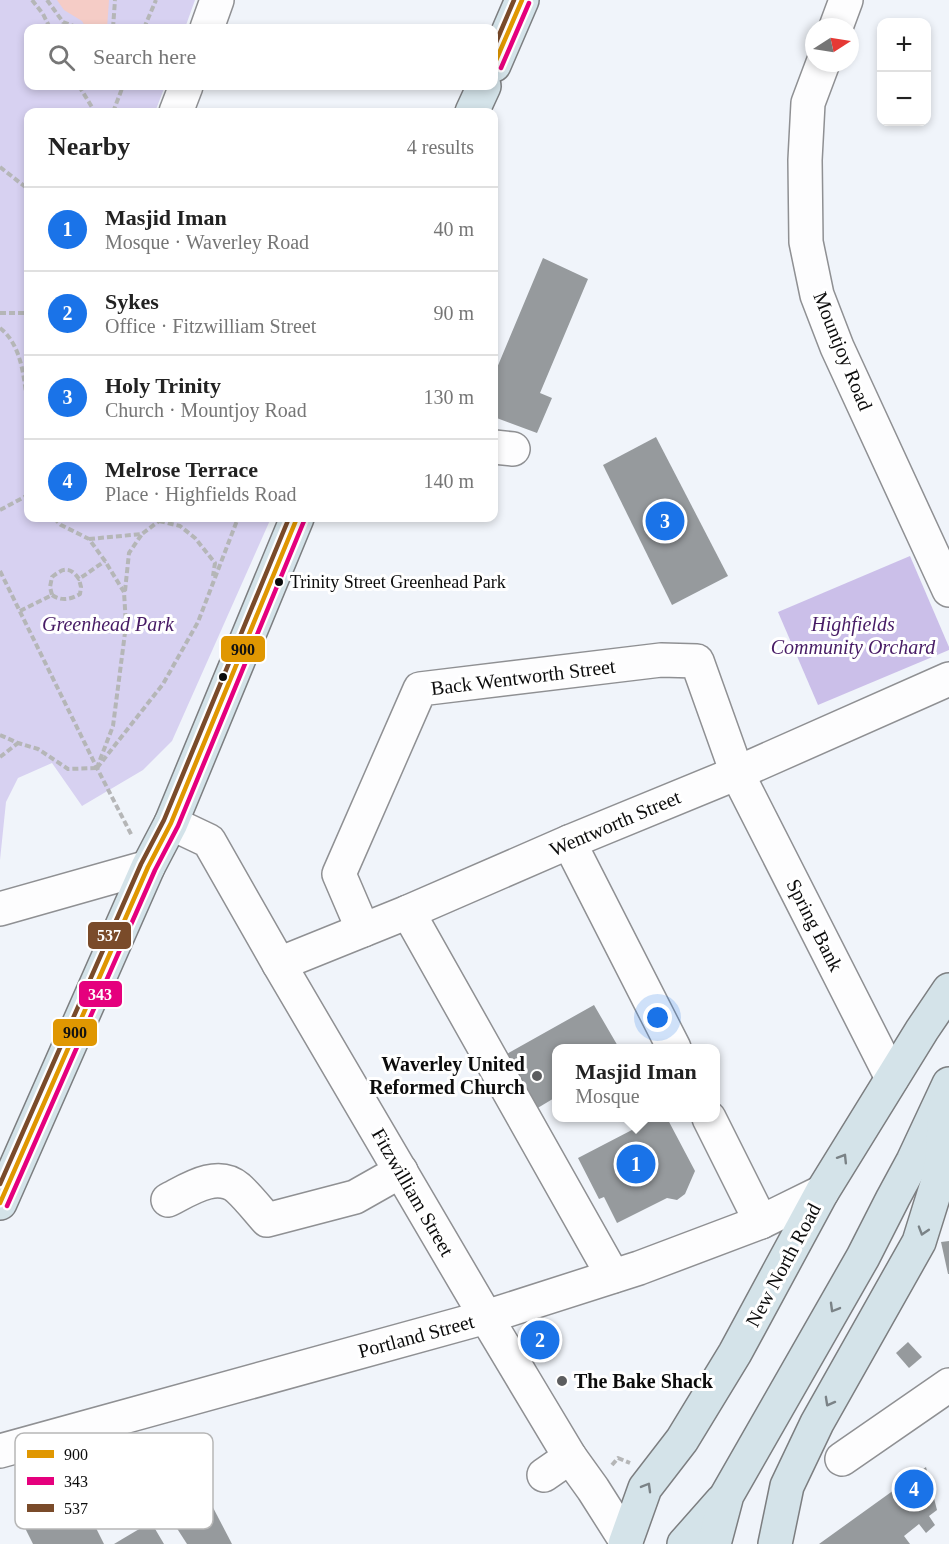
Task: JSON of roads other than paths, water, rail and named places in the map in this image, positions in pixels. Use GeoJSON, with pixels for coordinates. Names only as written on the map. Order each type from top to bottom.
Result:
{"type":"FeatureCollection","features":[{"type":"Feature","properties":{"kind":"highway"},"geometry":{"type":"LineString","coordinates":[[498,56],[522,0]]}},
{"type":"Feature","properties":{"kind":"highway"},"geometry":{"type":"LineString","coordinates":[[474,108],[482,90]]}},
{"type":"Feature","properties":{"kind":"highway"},"geometry":{"type":"LineString","coordinates":[[0,1203],[148,867],[171,823],[295,522]]}},
{"type":"Feature","properties":{"kind":"highway","name":"New North Road"},"geometry":{"type":"LineString","coordinates":[[628,1543],[645,1488],[682,1440],[735,1353],[822,1192],[949,990]]}},
{"type":"Feature","properties":{"kind":"highway"},"geometry":{"type":"LineString","coordinates":[[775,1544],[787,1486],[817,1422],[919,1242],[943,1180],[942,1160],[948,1087]]}},
{"type":"Feature","properties":{"kind":"highway"},"geometry":{"type":"LineString","coordinates":[[684,1544],[727,1495],[863,1257],[948,1087]]}},
{"type":"Feature","properties":{"kind":"highway"},"geometry":{"type":"LineString","coordinates":[[714,1544],[727,1495]]}},
{"type":"Feature","properties":{"kind":"street"},"geometry":{"type":"LineString","coordinates":[[208,24],[217,0]]}},
{"type":"Feature","properties":{"kind":"street"},"geometry":{"type":"LineString","coordinates":[[839,18],[846,0]]}},
{"type":"Feature","properties":{"kind":"street","name":"Mountjoy Road"},"geometry":{"type":"LineString","coordinates":[[820,72],[808,103],[805,160],[806,242],[817,295],[837,347],[949,590]]}},
{"type":"Feature","properties":{"kind":"street"},"geometry":{"type":"LineString","coordinates":[[178,108],[184,90]]}},
{"type":"Feature","properties":{"kind":"street","name":"Back Wentworth Street"},"geometry":{"type":"LineString","coordinates":[[363,930],[339,874],[420,689],[661,660],[698,661],[737,773]]}},
{"type":"Feature","properties":{"kind":"street","name":"Wentworth Street"},"geometry":{"type":"LineString","coordinates":[[279,964],[737,773],[949,679]]}},
{"type":"Feature","properties":{"kind":"street","name":"Spring Bank"},"geometry":{"type":"LineString","coordinates":[[737,773],[892,1078]]}},
{"type":"Feature","properties":{"kind":"street","name":"Fitzwilliam Street"},"geometry":{"type":"LineString","coordinates":[[171,823],[209,842],[486,1317],[557,1466],[593,1489],[628,1543]]}},
{"type":"Feature","properties":{"kind":"street"},"geometry":{"type":"LineString","coordinates":[[570,842],[672,1044]]}},
{"type":"Feature","properties":{"kind":"street"},"geometry":{"type":"LineString","coordinates":[[0,909],[148,867]]}},
{"type":"Feature","properties":{"kind":"street"},"geometry":{"type":"LineString","coordinates":[[408,912],[613,1276]]}},
{"type":"Feature","properties":{"kind":"street"},"geometry":{"type":"LineString","coordinates":[[711,1122],[762,1222]]}},
{"type":"Feature","properties":{"kind":"street"},"geometry":{"type":"LineString","coordinates":[[168,1200],[200,1184],[219,1180],[237,1187],[267,1220],[355,1197],[401,1171]]}},
{"type":"Feature","properties":{"kind":"street"},"geometry":{"type":"LineString","coordinates":[[893,1198],[943,1180]]}},
{"type":"Feature","properties":{"kind":"street","name":"Portland Street"},"geometry":{"type":"LineString","coordinates":[[65,1433],[486,1317],[639,1268],[762,1222],[822,1192]]}},
{"type":"Feature","properties":{"kind":"street"},"geometry":{"type":"LineString","coordinates":[[842,1459],[898,1402],[949,1385]]}},
{"type":"Feature","properties":{"kind":"street","name":"Portland Street"},"geometry":{"type":"LineString","coordinates":[[0,1451],[15,1447]]}},
{"type":"Feature","properties":{"kind":"place","name":"Holy Trinity"},"geometry":{"type":"Point","coordinates":[665,521]}},
{"type":"Feature","properties":{"kind":"place","name":"Trinity Street Greenhead Park"},"geometry":{"type":"Point","coordinates":[279,582]}},
{"type":"Feature","properties":{"kind":"place","name":"Waverley United Reformed Church"},"geometry":{"type":"Point","coordinates":[537,1076]}},
{"type":"Feature","properties":{"kind":"place","name":"Masjid Iman"},"geometry":{"type":"Point","coordinates":[636,1164]}},
{"type":"Feature","properties":{"kind":"place","name":"Sykes"},"geometry":{"type":"Point","coordinates":[540,1340]}},
{"type":"Feature","properties":{"kind":"place","name":"The Bake Shack"},"geometry":{"type":"Point","coordinates":[562,1381]}},
{"type":"Feature","properties":{"kind":"place","name":"Melrose Terrace"},"geometry":{"type":"Point","coordinates":[914,1489]}},
{"type":"Feature","properties":{"kind":"park label","name":"Greenhead Park"},"geometry":{"type":"Point","coordinates":[108,624]}},
{"type":"Feature","properties":{"kind":"park label","name":"Highfields Community Orchard"},"geometry":{"type":"Point","coordinates":[853,636]}}]}
